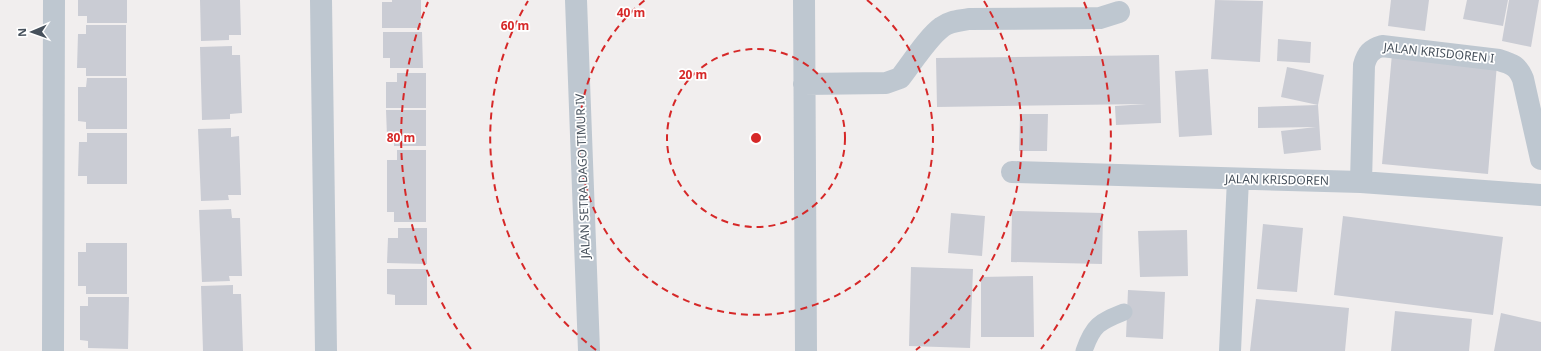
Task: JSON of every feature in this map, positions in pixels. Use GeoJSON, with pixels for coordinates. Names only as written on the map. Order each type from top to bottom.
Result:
{"type":"FeatureCollection","features":[{"type":"Feature","properties":{"kind":"street"},"geometry":{"type":"LineString","coordinates":[[53,351],[54,0]]}},
{"type":"Feature","properties":{"kind":"street"},"geometry":{"type":"LineString","coordinates":[[321,0],[326,351]]}},
{"type":"Feature","properties":{"kind":"street","name":"JALAN SETRA DAGO TIMUR IV"},"geometry":{"type":"LineString","coordinates":[[576,0],[589,351]]}},
{"type":"Feature","properties":{"kind":"street"},"geometry":{"type":"LineString","coordinates":[[804,0],[806,351]]}},
{"type":"Feature","properties":{"kind":"street"},"geometry":{"type":"LineString","coordinates":[[804,84],[886,83],[893,81],[900,78],[942,27],[954,21],[969,19],[1100,18],[1120,12]]}},
{"type":"Feature","properties":{"kind":"street","name":"JALAN KRISDOREN I"},"geometry":{"type":"LineString","coordinates":[[1361,182],[1364,65],[1367,55],[1373,48],[1382,46],[1499,60],[1520,70],[1541,159]]}},
{"type":"Feature","properties":{"kind":"street","name":"JALAN KRISDOREN"},"geometry":{"type":"LineString","coordinates":[[1012,172],[1238,180],[1361,182],[1541,195]]}},
{"type":"Feature","properties":{"kind":"street"},"geometry":{"type":"LineString","coordinates":[[1230,351],[1238,180]]}},
{"type":"Feature","properties":{"kind":"lane"},"geometry":{"type":"LineString","coordinates":[[1084,351],[1092,331],[1100,323],[1124,312]]}},
{"type":"Feature","properties":{"kind":"building"},"geometry":{"type":"Polygon","coordinates":[[[78,0],[127,0],[127,23],[87,23],[87,16],[78,16],[78,0]]]}},
{"type":"Feature","properties":{"kind":"building"},"geometry":{"type":"Polygon","coordinates":[[[200,0],[240,0],[241,35],[229,35],[229,40],[201,41],[200,0]]]}},
{"type":"Feature","properties":{"kind":"building"},"geometry":{"type":"Polygon","coordinates":[[[392,0],[421,0],[421,28],[382,28],[382,2],[392,2],[392,0]]]}},
{"type":"Feature","properties":{"kind":"building"},"geometry":{"type":"Polygon","coordinates":[[[1215,0],[1263,1],[1260,62],[1211,59],[1215,0]]]}},
{"type":"Feature","properties":{"kind":"building"},"geometry":{"type":"Polygon","coordinates":[[[1391,0],[1429,0],[1425,31],[1388,26],[1391,0]]]}},
{"type":"Feature","properties":{"kind":"building"},"geometry":{"type":"Polygon","coordinates":[[[1467,0],[1508,0],[1503,26],[1463,19],[1467,0]]]}},
{"type":"Feature","properties":{"kind":"building"},"geometry":{"type":"Polygon","coordinates":[[[1509,0],[1539,0],[1531,47],[1502,41],[1509,0]]]}},
{"type":"Feature","properties":{"kind":"building"},"geometry":{"type":"Polygon","coordinates":[[[86,25],[126,25],[126,76],[86,76],[86,68],[77,68],[78,34],[86,34],[86,25]]]}},
{"type":"Feature","properties":{"kind":"building"},"geometry":{"type":"Polygon","coordinates":[[[383,32],[422,32],[423,68],[390,68],[390,58],[383,58],[383,32]]]}},
{"type":"Feature","properties":{"kind":"building"},"geometry":{"type":"Polygon","coordinates":[[[1278,39],[1311,42],[1310,63],[1277,61],[1278,39]]]}},
{"type":"Feature","properties":{"kind":"building"},"geometry":{"type":"Polygon","coordinates":[[[232,46],[232,55],[240,55],[242,113],[230,114],[230,119],[202,120],[200,47],[232,46]]]}},
{"type":"Feature","properties":{"kind":"building"},"geometry":{"type":"Polygon","coordinates":[[[1392,54],[1497,64],[1488,174],[1382,164],[1392,54]]]}},
{"type":"Feature","properties":{"kind":"building"},"geometry":{"type":"Polygon","coordinates":[[[1159,55],[1161,123],[1116,125],[1115,106],[1146,104],[937,107],[936,58],[1159,55]]]}},
{"type":"Feature","properties":{"kind":"building"},"geometry":{"type":"Polygon","coordinates":[[[1287,67],[1324,75],[1318,105],[1281,97],[1287,67]]]}},
{"type":"Feature","properties":{"kind":"building"},"geometry":{"type":"Polygon","coordinates":[[[1208,69],[1212,135],[1179,137],[1175,71],[1208,69]]]}},
{"type":"Feature","properties":{"kind":"building"},"geometry":{"type":"Polygon","coordinates":[[[397,73],[426,73],[426,108],[386,108],[386,82],[397,82],[397,73]]]}},
{"type":"Feature","properties":{"kind":"building"},"geometry":{"type":"Polygon","coordinates":[[[87,78],[127,78],[127,129],[86,129],[86,122],[78,121],[78,87],[86,87],[87,78]]]}},
{"type":"Feature","properties":{"kind":"building"},"geometry":{"type":"Polygon","coordinates":[[[1318,105],[1321,150],[1284,154],[1281,131],[1316,127],[1258,128],[1258,107],[1318,105]]]}},
{"type":"Feature","properties":{"kind":"building"},"geometry":{"type":"Polygon","coordinates":[[[386,110],[426,110],[426,146],[394,146],[394,136],[387,136],[386,110]]]}},
{"type":"Feature","properties":{"kind":"building"},"geometry":{"type":"Polygon","coordinates":[[[1020,114],[1048,114],[1047,151],[1019,151],[1020,114]]]}},
{"type":"Feature","properties":{"kind":"building"},"geometry":{"type":"Polygon","coordinates":[[[231,128],[231,137],[239,136],[241,195],[228,195],[229,200],[201,201],[198,129],[231,128]]]}},
{"type":"Feature","properties":{"kind":"building"},"geometry":{"type":"Polygon","coordinates":[[[87,133],[127,133],[127,184],[87,184],[87,176],[78,176],[79,142],[87,142],[87,133]]]}},
{"type":"Feature","properties":{"kind":"building"},"geometry":{"type":"Polygon","coordinates":[[[397,150],[426,150],[426,222],[394,222],[394,212],[387,212],[387,160],[397,160],[397,150]]]}},
{"type":"Feature","properties":{"kind":"building"},"geometry":{"type":"Polygon","coordinates":[[[231,209],[232,218],[240,218],[242,276],[229,276],[230,281],[202,282],[199,210],[231,209]]]}},
{"type":"Feature","properties":{"kind":"building"},"geometry":{"type":"Polygon","coordinates":[[[1012,211],[1103,213],[1102,264],[1011,262],[1012,211]]]}},
{"type":"Feature","properties":{"kind":"building"},"geometry":{"type":"Polygon","coordinates":[[[951,213],[985,216],[982,256],[948,253],[951,213]]]}},
{"type":"Feature","properties":{"kind":"building"},"geometry":{"type":"Polygon","coordinates":[[[1343,216],[1503,237],[1493,315],[1334,295],[1343,216]]]}},
{"type":"Feature","properties":{"kind":"building"},"geometry":{"type":"Polygon","coordinates":[[[1263,224],[1303,228],[1297,292],[1257,289],[1263,224]]]}},
{"type":"Feature","properties":{"kind":"building"},"geometry":{"type":"Polygon","coordinates":[[[398,228],[427,228],[427,264],[387,263],[388,238],[398,238],[398,228]]]}},
{"type":"Feature","properties":{"kind":"building"},"geometry":{"type":"Polygon","coordinates":[[[1187,230],[1188,276],[1140,277],[1138,231],[1187,230]]]}},
{"type":"Feature","properties":{"kind":"building"},"geometry":{"type":"Polygon","coordinates":[[[86,243],[127,243],[127,294],[86,294],[86,286],[78,286],[78,252],[86,252],[86,243]]]}},
{"type":"Feature","properties":{"kind":"building"},"geometry":{"type":"Polygon","coordinates":[[[911,267],[973,269],[970,348],[909,346],[911,267]]]}},
{"type":"Feature","properties":{"kind":"building"},"geometry":{"type":"Polygon","coordinates":[[[387,269],[427,269],[427,305],[395,305],[395,295],[387,294],[387,269]]]}},
{"type":"Feature","properties":{"kind":"building"},"geometry":{"type":"Polygon","coordinates":[[[1033,276],[1034,337],[981,337],[981,277],[1033,276]]]}},
{"type":"Feature","properties":{"kind":"building"},"geometry":{"type":"Polygon","coordinates":[[[233,285],[233,294],[241,294],[243,351],[203,351],[201,286],[233,285]]]}},
{"type":"Feature","properties":{"kind":"building"},"geometry":{"type":"Polygon","coordinates":[[[1128,290],[1165,292],[1163,339],[1126,337],[1128,290]]]}},
{"type":"Feature","properties":{"kind":"building"},"geometry":{"type":"Polygon","coordinates":[[[88,297],[129,297],[128,349],[88,348],[88,341],[80,340],[80,306],[88,306],[88,297]]]}},
{"type":"Feature","properties":{"kind":"building"},"geometry":{"type":"Polygon","coordinates":[[[1256,299],[1349,308],[1345,351],[1250,351],[1256,299]]]}},
{"type":"Feature","properties":{"kind":"building"},"geometry":{"type":"Polygon","coordinates":[[[1395,311],[1472,319],[1469,351],[1391,351],[1395,311]]]}},
{"type":"Feature","properties":{"kind":"building"},"geometry":{"type":"Polygon","coordinates":[[[1501,313],[1541,322],[1541,351],[1494,351],[1501,313]]]}}]}
